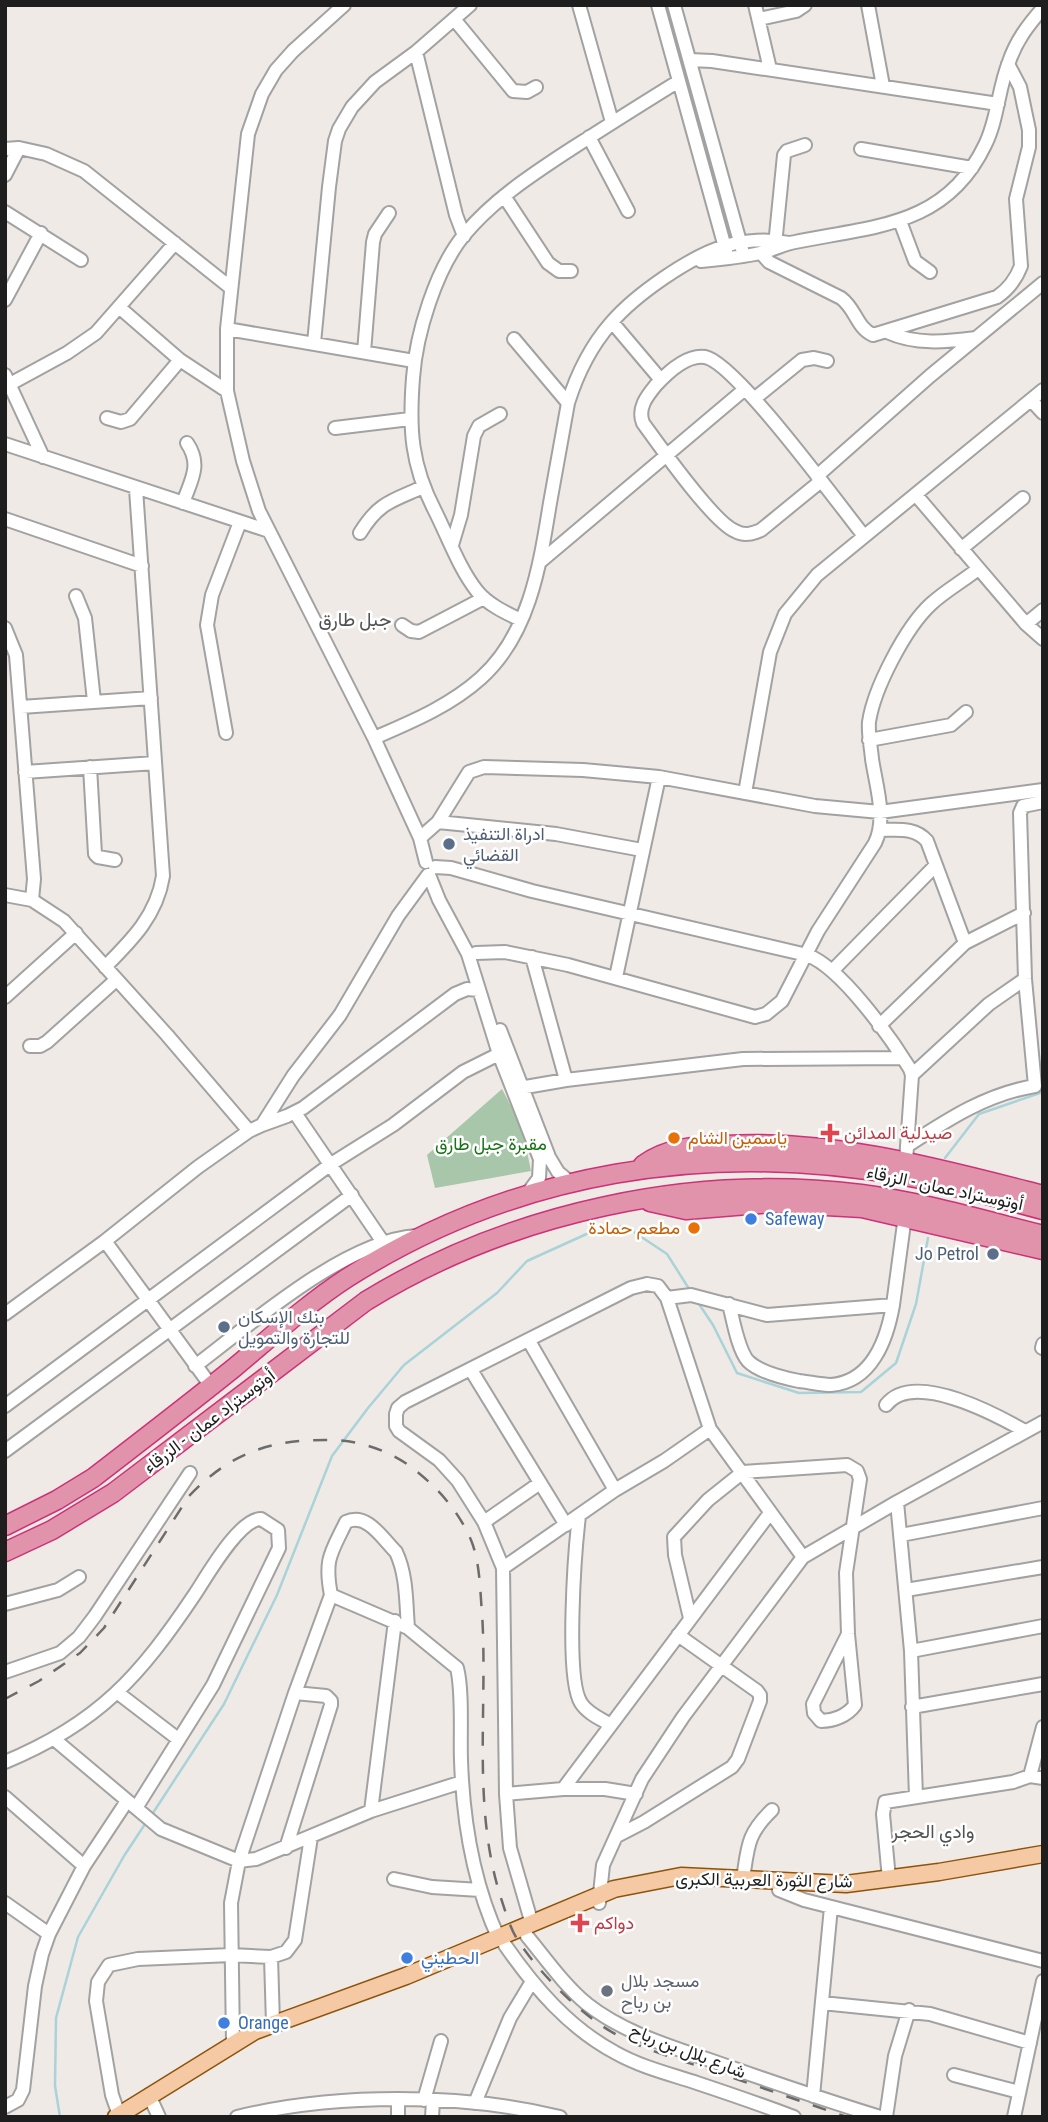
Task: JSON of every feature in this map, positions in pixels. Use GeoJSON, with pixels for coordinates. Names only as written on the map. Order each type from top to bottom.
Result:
{"type":"FeatureCollection","features":[{"type":"Feature","properties":{"kind":"highway","name":"أوتوستراد عمان - الزرقاء"},"geometry":{"type":"LineString","coordinates":[[5,1526],[46,1507],[85,1483],[386,1247],[527,1194],[638,1169],[656,1156],[677,1149],[721,1145],[775,1152],[906,1154],[1043,1195]]}},
{"type":"Feature","properties":{"kind":"highway","name":"أوتوستراد عمان - الزرقاء"},"geometry":{"type":"LineString","coordinates":[[775,1152],[819,1164],[906,1176],[1043,1210]]}},
{"type":"Feature","properties":{"kind":"highway","name":"أوتوستراد عمان - الزرقاء"},"geometry":{"type":"LineString","coordinates":[[5,1552],[52,1530],[113,1493],[366,1301],[401,1280],[504,1236],[581,1213],[643,1199],[684,1194],[774,1196],[830,1191],[905,1201],[1043,1235]]}},
{"type":"Feature","properties":{"kind":"highway","name":"أوتوستراد عمان - الزرقاء"},"geometry":{"type":"LineString","coordinates":[[774,1196],[905,1216],[1043,1250]]}},
{"type":"Feature","properties":{"kind":"main road","name":"شارع الثورة العربية الكبرى"},"geometry":{"type":"LineString","coordinates":[[141,2110],[238,2050],[268,2035],[502,1942],[629,1884],[671,1877],[833,1884],[889,1879],[1043,1854]]}},
{"type":"Feature","properties":{"kind":"main road","name":"شارع الثورة العربية الكبرى"},"geometry":{"type":"LineString","coordinates":[[599,1898],[680,1884],[779,1890],[855,1889],[1043,1861]]}},
{"type":"Feature","properties":{"kind":"main road","name":"شارع الثورة العربية الكبرى"},"geometry":{"type":"LineString","coordinates":[[141,2110],[233,2043],[272,2024],[502,1942]]}},
{"type":"Feature","properties":{"kind":"street"},"geometry":{"type":"LineString","coordinates":[[344,5],[276,70],[254,112],[245,151],[227,329],[228,391],[249,481],[269,531],[374,738],[420,838],[439,900],[468,954],[499,1054],[519,1088],[553,1165],[571,1183]]}},
{"type":"Feature","properties":{"kind":"street"},"geometry":{"type":"LineString","coordinates":[[314,342],[329,187],[339,130],[362,95],[470,5]]}},
{"type":"Feature","properties":{"kind":"street"},"geometry":{"type":"LineString","coordinates":[[579,5],[612,122]]}},
{"type":"Feature","properties":{"kind":"street"},"geometry":{"type":"LineString","coordinates":[[658,5],[726,252]]}},
{"type":"Feature","properties":{"kind":"street"},"geometry":{"type":"LineString","coordinates":[[674,5],[742,250]]}},
{"type":"Feature","properties":{"kind":"street"},"geometry":{"type":"LineString","coordinates":[[755,5],[769,69]]}},
{"type":"Feature","properties":{"kind":"street"},"geometry":{"type":"LineString","coordinates":[[759,19],[796,11],[805,5]]}},
{"type":"Feature","properties":{"kind":"street"},"geometry":{"type":"LineString","coordinates":[[868,5],[883,86]]}},
{"type":"Feature","properties":{"kind":"street"},"geometry":{"type":"LineString","coordinates":[[374,738],[437,709],[469,688],[508,646],[521,620],[540,562],[568,403],[585,362],[612,322],[655,283],[692,262],[726,252],[789,243],[900,221],[941,200],[958,187],[986,143],[1008,64],[1023,33],[1043,8]]}},
{"type":"Feature","properties":{"kind":"street"},"geometry":{"type":"LineString","coordinates":[[454,19],[513,91],[527,92],[536,87]]}},
{"type":"Feature","properties":{"kind":"street"},"geometry":{"type":"LineString","coordinates":[[416,52],[456,215],[464,236]]}},
{"type":"Feature","properties":{"kind":"street"},"geometry":{"type":"LineString","coordinates":[[690,60],[769,69],[998,104]]}},
{"type":"Feature","properties":{"kind":"street"},"geometry":{"type":"LineString","coordinates":[[742,250],[761,253],[769,262],[841,298],[851,308],[862,328],[873,335],[997,298],[1017,276],[1021,266],[1016,200],[1028,147],[1029,130],[1020,87],[1008,64]]}},
{"type":"Feature","properties":{"kind":"street"},"geometry":{"type":"LineString","coordinates":[[521,620],[485,598],[471,582],[423,487],[410,419],[414,361],[434,291],[446,264],[464,236],[504,195],[528,176],[679,81]]}},
{"type":"Feature","properties":{"kind":"street"},"geometry":{"type":"LineString","coordinates":[[589,137],[628,211]]}},
{"type":"Feature","properties":{"kind":"street"},"geometry":{"type":"LineString","coordinates":[[774,245],[784,155],[787,151],[805,145]]}},
{"type":"Feature","properties":{"kind":"street"},"geometry":{"type":"LineString","coordinates":[[5,149],[19,148],[54,156],[84,171],[231,288]]}},
{"type":"Feature","properties":{"kind":"street"},"geometry":{"type":"LineString","coordinates":[[5,175],[19,148]]}},
{"type":"Feature","properties":{"kind":"street"},"geometry":{"type":"LineString","coordinates":[[861,149],[972,168]]}},
{"type":"Feature","properties":{"kind":"street"},"geometry":{"type":"LineString","coordinates":[[504,195],[548,263],[559,271],[571,271]]}},
{"type":"Feature","properties":{"kind":"street"},"geometry":{"type":"LineString","coordinates":[[5,212],[82,260]]}},
{"type":"Feature","properties":{"kind":"street"},"geometry":{"type":"LineString","coordinates":[[364,352],[373,242],[389,212]]}},
{"type":"Feature","properties":{"kind":"street"},"geometry":{"type":"LineString","coordinates":[[900,221],[915,261],[930,272]]}},
{"type":"Feature","properties":{"kind":"street"},"geometry":{"type":"LineString","coordinates":[[5,300],[41,233]]}},
{"type":"Feature","properties":{"kind":"street"},"geometry":{"type":"LineString","coordinates":[[43,457],[8,379],[82,343],[96,333],[175,243]]}},
{"type":"Feature","properties":{"kind":"street"},"geometry":{"type":"LineString","coordinates":[[761,253],[774,245]]}},
{"type":"Feature","properties":{"kind":"street"},"geometry":{"type":"LineString","coordinates":[[864,536],[819,479],[750,394],[718,361],[701,356],[685,360],[661,380],[645,399],[641,415],[643,423],[667,456],[718,519],[737,533],[750,534],[761,530],[819,479],[976,338],[1043,283]]}},
{"type":"Feature","properties":{"kind":"street"},"geometry":{"type":"LineString","coordinates":[[120,308],[180,360],[228,391]]}},
{"type":"Feature","properties":{"kind":"street"},"geometry":{"type":"LineString","coordinates":[[612,322],[661,380]]}},
{"type":"Feature","properties":{"kind":"street"},"geometry":{"type":"LineString","coordinates":[[227,329],[414,361]]}},
{"type":"Feature","properties":{"kind":"street"},"geometry":{"type":"LineString","coordinates":[[887,332],[898,337],[933,343],[976,338]]}},
{"type":"Feature","properties":{"kind":"street"},"geometry":{"type":"LineString","coordinates":[[514,339],[568,403]]}},
{"type":"Feature","properties":{"kind":"street"},"geometry":{"type":"LineString","coordinates":[[540,562],[667,456],[750,394],[802,360],[814,358],[827,361]]}},
{"type":"Feature","properties":{"kind":"street"},"geometry":{"type":"LineString","coordinates":[[107,418],[121,422],[130,419],[180,360]]}},
{"type":"Feature","properties":{"kind":"street"},"geometry":{"type":"LineString","coordinates":[[745,793],[766,668],[785,614],[806,586],[1043,390]]}},
{"type":"Feature","properties":{"kind":"street"},"geometry":{"type":"LineString","coordinates":[[1031,400],[1043,413]]}},
{"type":"Feature","properties":{"kind":"street"},"geometry":{"type":"LineString","coordinates":[[452,545],[461,514],[474,436],[479,426],[500,414]]}},
{"type":"Feature","properties":{"kind":"street"},"geometry":{"type":"LineString","coordinates":[[335,428],[410,419]]}},
{"type":"Feature","properties":{"kind":"street"},"geometry":{"type":"LineString","coordinates":[[183,503],[196,460],[187,443]]}},
{"type":"Feature","properties":{"kind":"street"},"geometry":{"type":"LineString","coordinates":[[5,444],[269,531]]}},
{"type":"Feature","properties":{"kind":"street"},"geometry":{"type":"LineString","coordinates":[[360,533],[379,508],[423,487]]}},
{"type":"Feature","properties":{"kind":"street"},"geometry":{"type":"LineString","coordinates":[[105,967],[143,927],[160,890],[163,860],[136,489]]}},
{"type":"Feature","properties":{"kind":"street"},"geometry":{"type":"LineString","coordinates":[[916,495],[1026,624],[1043,639]]}},
{"type":"Feature","properties":{"kind":"street"},"geometry":{"type":"LineString","coordinates":[[961,549],[1023,498]]}},
{"type":"Feature","properties":{"kind":"street"},"geometry":{"type":"LineString","coordinates":[[5,519],[142,566]]}},
{"type":"Feature","properties":{"kind":"street"},"geometry":{"type":"LineString","coordinates":[[226,733],[207,625],[212,594],[240,522]]}},
{"type":"Feature","properties":{"kind":"street"},"geometry":{"type":"LineString","coordinates":[[476,953],[505,952],[532,957],[616,977],[705,1004],[761,1016],[771,1011],[782,1001],[818,931],[881,830],[869,740],[869,720],[909,629],[931,604],[978,569]]}},
{"type":"Feature","properties":{"kind":"street"},"geometry":{"type":"LineString","coordinates":[[76,596],[85,618],[94,701]]}},
{"type":"Feature","properties":{"kind":"street"},"geometry":{"type":"LineString","coordinates":[[402,625],[411,631],[419,632],[485,598]]}},
{"type":"Feature","properties":{"kind":"street"},"geometry":{"type":"LineString","coordinates":[[1026,624],[1043,610]]}},
{"type":"Feature","properties":{"kind":"street"},"geometry":{"type":"LineString","coordinates":[[5,628],[16,656],[34,879],[32,900]]}},
{"type":"Feature","properties":{"kind":"street"},"geometry":{"type":"LineString","coordinates":[[21,708],[151,698]]}},
{"type":"Feature","properties":{"kind":"street"},"geometry":{"type":"LineString","coordinates":[[869,740],[951,725],[966,712]]}},
{"type":"Feature","properties":{"kind":"street"},"geometry":{"type":"LineString","coordinates":[[25,772],[155,763]]}},
{"type":"Feature","properties":{"kind":"street"},"geometry":{"type":"LineString","coordinates":[[90,767],[95,854],[115,860]]}},
{"type":"Feature","properties":{"kind":"street"},"geometry":{"type":"LineString","coordinates":[[420,838],[438,822],[469,772],[484,767],[660,777],[815,806],[880,812],[1043,790]]}},
{"type":"Feature","properties":{"kind":"street"},"geometry":{"type":"LineString","coordinates":[[616,977],[660,777]]}},
{"type":"Feature","properties":{"kind":"street"},"geometry":{"type":"LineString","coordinates":[[906,1154],[964,1109],[1004,1094],[1039,1086],[1025,979],[1020,813],[1023,806],[1043,802]]}},
{"type":"Feature","properties":{"kind":"street"},"geometry":{"type":"LineString","coordinates":[[438,822],[556,834],[642,850]]}},
{"type":"Feature","properties":{"kind":"street"},"geometry":{"type":"LineString","coordinates":[[881,830],[908,830],[921,834],[927,841],[965,943]]}},
{"type":"Feature","properties":{"kind":"street"},"geometry":{"type":"LineString","coordinates":[[834,971],[936,865]]}},
{"type":"Feature","properties":{"kind":"street"},"geometry":{"type":"LineString","coordinates":[[429,870],[451,868],[532,891],[807,955],[823,962],[834,971],[879,1026],[912,1075],[906,1154]]}},
{"type":"Feature","properties":{"kind":"street"},"geometry":{"type":"LineString","coordinates":[[262,1125],[293,1076],[344,1009],[429,870]]}},
{"type":"Feature","properties":{"kind":"street"},"geometry":{"type":"LineString","coordinates":[[429,870],[476,953],[519,1088],[540,1159],[539,1178],[527,1194]]}},
{"type":"Feature","properties":{"kind":"street"},"geometry":{"type":"LineString","coordinates":[[5,895],[32,900],[55,913],[76,933],[249,1131]]}},
{"type":"Feature","properties":{"kind":"street"},"geometry":{"type":"LineString","coordinates":[[879,1026],[965,943],[1024,914]]}},
{"type":"Feature","properties":{"kind":"street"},"geometry":{"type":"LineString","coordinates":[[5,997],[76,933]]}},
{"type":"Feature","properties":{"kind":"street"},"geometry":{"type":"LineString","coordinates":[[532,957],[566,1080]]}},
{"type":"Feature","properties":{"kind":"street"},"geometry":{"type":"LineString","coordinates":[[912,1075],[989,1004],[1025,979]]}},
{"type":"Feature","properties":{"kind":"street"},"geometry":{"type":"LineString","coordinates":[[30,1046],[40,1046],[47,1042],[116,980]]}},
{"type":"Feature","properties":{"kind":"street"},"geometry":{"type":"LineString","coordinates":[[5,1314],[249,1131],[295,1113],[455,994],[467,989],[479,990]]}},
{"type":"Feature","properties":{"kind":"street"},"geometry":{"type":"LineString","coordinates":[[5,1406],[331,1164],[393,1125],[463,1072],[499,1054]]}},
{"type":"Feature","properties":{"kind":"street"},"geometry":{"type":"LineString","coordinates":[[519,1088],[743,1059],[903,1058]]}},
{"type":"Feature","properties":{"kind":"street"},"geometry":{"type":"LineString","coordinates":[[195,1366],[325,1272],[356,1253],[386,1247],[295,1113]]}},
{"type":"Feature","properties":{"kind":"street"},"geometry":{"type":"LineString","coordinates":[[7,1446],[352,1195]]}},
{"type":"Feature","properties":{"kind":"street"},"geometry":{"type":"LineString","coordinates":[[729,1304],[742,1350],[749,1362],[787,1378],[831,1385],[858,1376],[881,1347],[889,1327],[905,1216]]}},
{"type":"Feature","properties":{"kind":"street"},"geometry":{"type":"LineString","coordinates":[[105,1241],[211,1386]]}},
{"type":"Feature","properties":{"kind":"street"},"geometry":{"type":"LineString","coordinates":[[529,1930],[510,1848],[506,1794],[503,1569],[484,1522],[450,1471],[399,1431],[395,1420],[398,1408],[405,1402],[631,1288],[647,1284],[659,1286],[667,1298],[710,1429],[803,1557]]}},
{"type":"Feature","properties":{"kind":"street"},"geometry":{"type":"LineString","coordinates":[[667,1298],[691,1295],[767,1315],[893,1305]]}},
{"type":"Feature","properties":{"kind":"street"},"geometry":{"type":"LineString","coordinates":[[529,1341],[615,1490]]}},
{"type":"Feature","properties":{"kind":"street"},"geometry":{"type":"LineString","coordinates":[[471,1370],[565,1525]]}},
{"type":"Feature","properties":{"kind":"street"},"geometry":{"type":"LineString","coordinates":[[886,1405],[898,1395],[934,1393],[982,1409],[1025,1431]]}},
{"type":"Feature","properties":{"kind":"street"},"geometry":{"type":"LineString","coordinates":[[599,1898],[603,1865],[648,1768],[803,1557],[1043,1422]]}},
{"type":"Feature","properties":{"kind":"street"},"geometry":{"type":"LineString","coordinates":[[503,1569],[615,1490],[710,1429]]}},
{"type":"Feature","properties":{"kind":"street"},"geometry":{"type":"LineString","coordinates":[[690,1618],[675,1555],[674,1537],[708,1500],[743,1472],[840,1465],[857,1471],[860,1479],[846,1566],[848,1634],[855,1705],[834,1719],[821,1721],[814,1713],[813,1704],[848,1634]]}},
{"type":"Feature","properties":{"kind":"street"},"geometry":{"type":"LineString","coordinates":[[5,1672],[60,1653],[79,1637],[190,1473]]}},
{"type":"Feature","properties":{"kind":"street"},"geometry":{"type":"LineString","coordinates":[[484,1522],[540,1483]]}},
{"type":"Feature","properties":{"kind":"street"},"geometry":{"type":"LineString","coordinates":[[897,1502],[911,1651],[916,1797]]}},
{"type":"Feature","properties":{"kind":"street"},"geometry":{"type":"LineString","coordinates":[[901,1535],[1043,1508]]}},
{"type":"Feature","properties":{"kind":"street"},"geometry":{"type":"LineString","coordinates":[[563,1789],[770,1513]]}},
{"type":"Feature","properties":{"kind":"street"},"geometry":{"type":"LineString","coordinates":[[579,1516],[573,1626],[574,1679],[580,1703],[611,1725]]}},
{"type":"Feature","properties":{"kind":"street"},"geometry":{"type":"LineString","coordinates":[[233,2043],[231,1903],[239,1861],[331,1595],[327,1565],[346,1521],[354,1518],[363,1520],[396,1552],[403,1574],[408,1628]]}},
{"type":"Feature","properties":{"kind":"street"},"geometry":{"type":"LineString","coordinates":[[5,1762],[54,1739],[82,1722],[118,1692],[154,1653],[236,1536],[257,1519],[274,1526],[280,1535],[279,1548],[213,1685],[136,1808],[84,1867],[49,1934],[35,1986],[23,2090],[18,2100],[5,2107]]}},
{"type":"Feature","properties":{"kind":"street"},"geometry":{"type":"LineString","coordinates":[[906,1590],[1043,1567]]}},
{"type":"Feature","properties":{"kind":"street"},"geometry":{"type":"LineString","coordinates":[[5,1604],[58,1590],[79,1577]]}},
{"type":"Feature","properties":{"kind":"street"},"geometry":{"type":"LineString","coordinates":[[331,1595],[408,1628],[457,1668],[462,1782],[473,1863],[480,1890],[502,1942],[531,1983],[575,2025],[616,2054],[794,2117]]}},
{"type":"Feature","properties":{"kind":"street"},"geometry":{"type":"LineString","coordinates":[[371,1811],[395,1621]]}},
{"type":"Feature","properties":{"kind":"street"},"geometry":{"type":"LineString","coordinates":[[911,1651],[1043,1626]]}},
{"type":"Feature","properties":{"kind":"street"},"geometry":{"type":"LineString","coordinates":[[617,1836],[732,1767],[738,1759],[760,1701],[760,1695],[678,1635]]}},
{"type":"Feature","properties":{"kind":"street"},"geometry":{"type":"LineString","coordinates":[[912,1707],[1043,1684]]}},
{"type":"Feature","properties":{"kind":"street"},"geometry":{"type":"LineString","coordinates":[[118,1692],[178,1739]]}},
{"type":"Feature","properties":{"kind":"street"},"geometry":{"type":"LineString","coordinates":[[286,1848],[331,1705],[326,1696],[295,1693]]}},
{"type":"Feature","properties":{"kind":"street"},"geometry":{"type":"LineString","coordinates":[[889,1879],[883,1804],[1037,1777],[1043,1727]]}},
{"type":"Feature","properties":{"kind":"street"},"geometry":{"type":"LineString","coordinates":[[54,1739],[161,1829],[239,1861],[256,1859],[371,1811],[462,1782]]}},
{"type":"Feature","properties":{"kind":"street"},"geometry":{"type":"LineString","coordinates":[[506,1794],[563,1789],[605,1789],[636,1794]]}},
{"type":"Feature","properties":{"kind":"street"},"geometry":{"type":"LineString","coordinates":[[5,1797],[84,1867]]}},
{"type":"Feature","properties":{"kind":"street"},"geometry":{"type":"LineString","coordinates":[[743,1879],[749,1840],[760,1822],[772,1810]]}},
{"type":"Feature","properties":{"kind":"street"},"geometry":{"type":"LineString","coordinates":[[141,2110],[112,2095],[96,2001],[98,1982],[103,1973],[109,1965],[138,1959],[231,1955],[271,1957],[286,1952],[295,1940],[311,1837]]}},
{"type":"Feature","properties":{"kind":"street"},"geometry":{"type":"LineString","coordinates":[[394,1879],[432,1887],[480,1890]]}},
{"type":"Feature","properties":{"kind":"street"},"geometry":{"type":"LineString","coordinates":[[779,1890],[831,1907],[955,1936],[1043,1961]]}},
{"type":"Feature","properties":{"kind":"street"},"geometry":{"type":"LineString","coordinates":[[5,1903],[49,1934]]}},
{"type":"Feature","properties":{"kind":"street"},"geometry":{"type":"LineString","coordinates":[[813,2096],[831,1907]]}},
{"type":"Feature","properties":{"kind":"street","name":"شارع بلال بن رباح"},"geometry":{"type":"LineString","coordinates":[[529,1930],[565,1983],[587,2004],[612,2021],[659,2042],[880,2117]]}},
{"type":"Feature","properties":{"kind":"street"},"geometry":{"type":"LineString","coordinates":[[271,1957],[272,2024]]}},
{"type":"Feature","properties":{"kind":"street"},"geometry":{"type":"LineString","coordinates":[[1014,2117],[1043,1981]]}},
{"type":"Feature","properties":{"kind":"street"},"geometry":{"type":"LineString","coordinates":[[475,2103],[510,2018],[531,1983]]}},
{"type":"Feature","properties":{"kind":"street"},"geometry":{"type":"LineString","coordinates":[[822,2003],[930,2014],[1030,2043]]}},
{"type":"Feature","properties":{"kind":"street"},"geometry":{"type":"LineString","coordinates":[[886,2117],[895,2056],[909,2010]]}},
{"type":"Feature","properties":{"kind":"street"},"geometry":{"type":"LineString","coordinates":[[432,2117],[428,2100],[441,2041]]}},
{"type":"Feature","properties":{"kind":"street"},"geometry":{"type":"LineString","coordinates":[[954,2075],[1019,2092]]}},
{"type":"Feature","properties":{"kind":"street"},"geometry":{"type":"LineString","coordinates":[[398,2100],[398,2117]]}},
{"type":"Feature","properties":{"kind":"street"},"geometry":{"type":"LineString","coordinates":[[237,2117],[317,2103],[398,2100],[475,2103],[495,2112],[528,2110],[559,2117]]}},
{"type":"Feature","properties":{"kind":"street"},"geometry":{"type":"LineString","coordinates":[[317,2103],[317,2117]]}},
{"type":"Feature","properties":{"kind":"green space","name":"مقبرة جبل طارق"},"geometry":{"type":"Polygon","coordinates":[[[502,1089],[522,1127],[531,1171],[435,1188],[427,1155],[502,1089]]]}},
{"type":"Feature","properties":{"kind":"waterway"},"geometry":{"type":"LineString","coordinates":[[945,1158],[979,1114],[1043,1092]]}},
{"type":"Feature","properties":{"kind":"waterway"},"geometry":{"type":"LineString","coordinates":[[151,1816],[224,1704],[277,1595],[332,1456],[404,1365],[497,1293],[527,1261],[591,1232],[625,1226],[667,1254],[691,1292]]}},
{"type":"Feature","properties":{"kind":"waterway"},"geometry":{"type":"LineString","coordinates":[[697,1301],[713,1325],[737,1373],[799,1393],[861,1392],[896,1363],[916,1304],[928,1238]]}},
{"type":"Feature","properties":{"kind":"waterway"},"geometry":{"type":"LineString","coordinates":[[60,2117],[55,2086],[56,2018],[78,1937],[147,1821]]}},
{"type":"Feature","properties":{"kind":"railway"},"geometry":{"type":"LineString","coordinates":[[5,1699],[39,1681],[80,1653],[104,1628],[189,1496],[221,1469],[254,1451],[310,1440],[342,1441],[365,1445],[386,1453],[415,1470],[440,1493],[461,1520],[474,1549],[482,1613],[486,1826],[500,1895],[519,1942],[563,1994],[617,2035],[661,2054],[847,2117]]}},
{"type":"Feature","properties":{"kind":"place","name":"ادراة التنفيذ القضائي"},"geometry":{"type":"Point","coordinates":[449,844]}},
{"type":"Feature","properties":{"kind":"place","name":"صيدلية المدائن"},"geometry":{"type":"Point","coordinates":[830,1133]}},
{"type":"Feature","properties":{"kind":"place","name":"ياسمين الشام"},"geometry":{"type":"Point","coordinates":[674,1138]}},
{"type":"Feature","properties":{"kind":"place","name":"Safeway"},"geometry":{"type":"Point","coordinates":[751,1219]}},
{"type":"Feature","properties":{"kind":"place","name":"مطعم حمادة"},"geometry":{"type":"Point","coordinates":[694,1228]}},
{"type":"Feature","properties":{"kind":"place","name":"Jo Petrol"},"geometry":{"type":"Point","coordinates":[993,1254]}},
{"type":"Feature","properties":{"kind":"place","name":"بنك الإسكان للتجارة والتمويل"},"geometry":{"type":"Point","coordinates":[224,1327]}},
{"type":"Feature","properties":{"kind":"place","name":"دواكم"},"geometry":{"type":"Point","coordinates":[580,1923]}},
{"type":"Feature","properties":{"kind":"place","name":"الحطيني"},"geometry":{"type":"Point","coordinates":[407,1958]}},
{"type":"Feature","properties":{"kind":"place","name":"مسجد بلال بن رباح"},"geometry":{"type":"Point","coordinates":[607,1991]}},
{"type":"Feature","properties":{"kind":"place","name":"Orange"},"geometry":{"type":"Point","coordinates":[224,2023]}},
{"type":"Feature","properties":{"kind":"district","name":"جبل طارق"},"geometry":{"type":"Point","coordinates":[355,619]}},
{"type":"Feature","properties":{"kind":"district","name":"وادي الحجر"},"geometry":{"type":"Point","coordinates":[933,1831]}}]}
